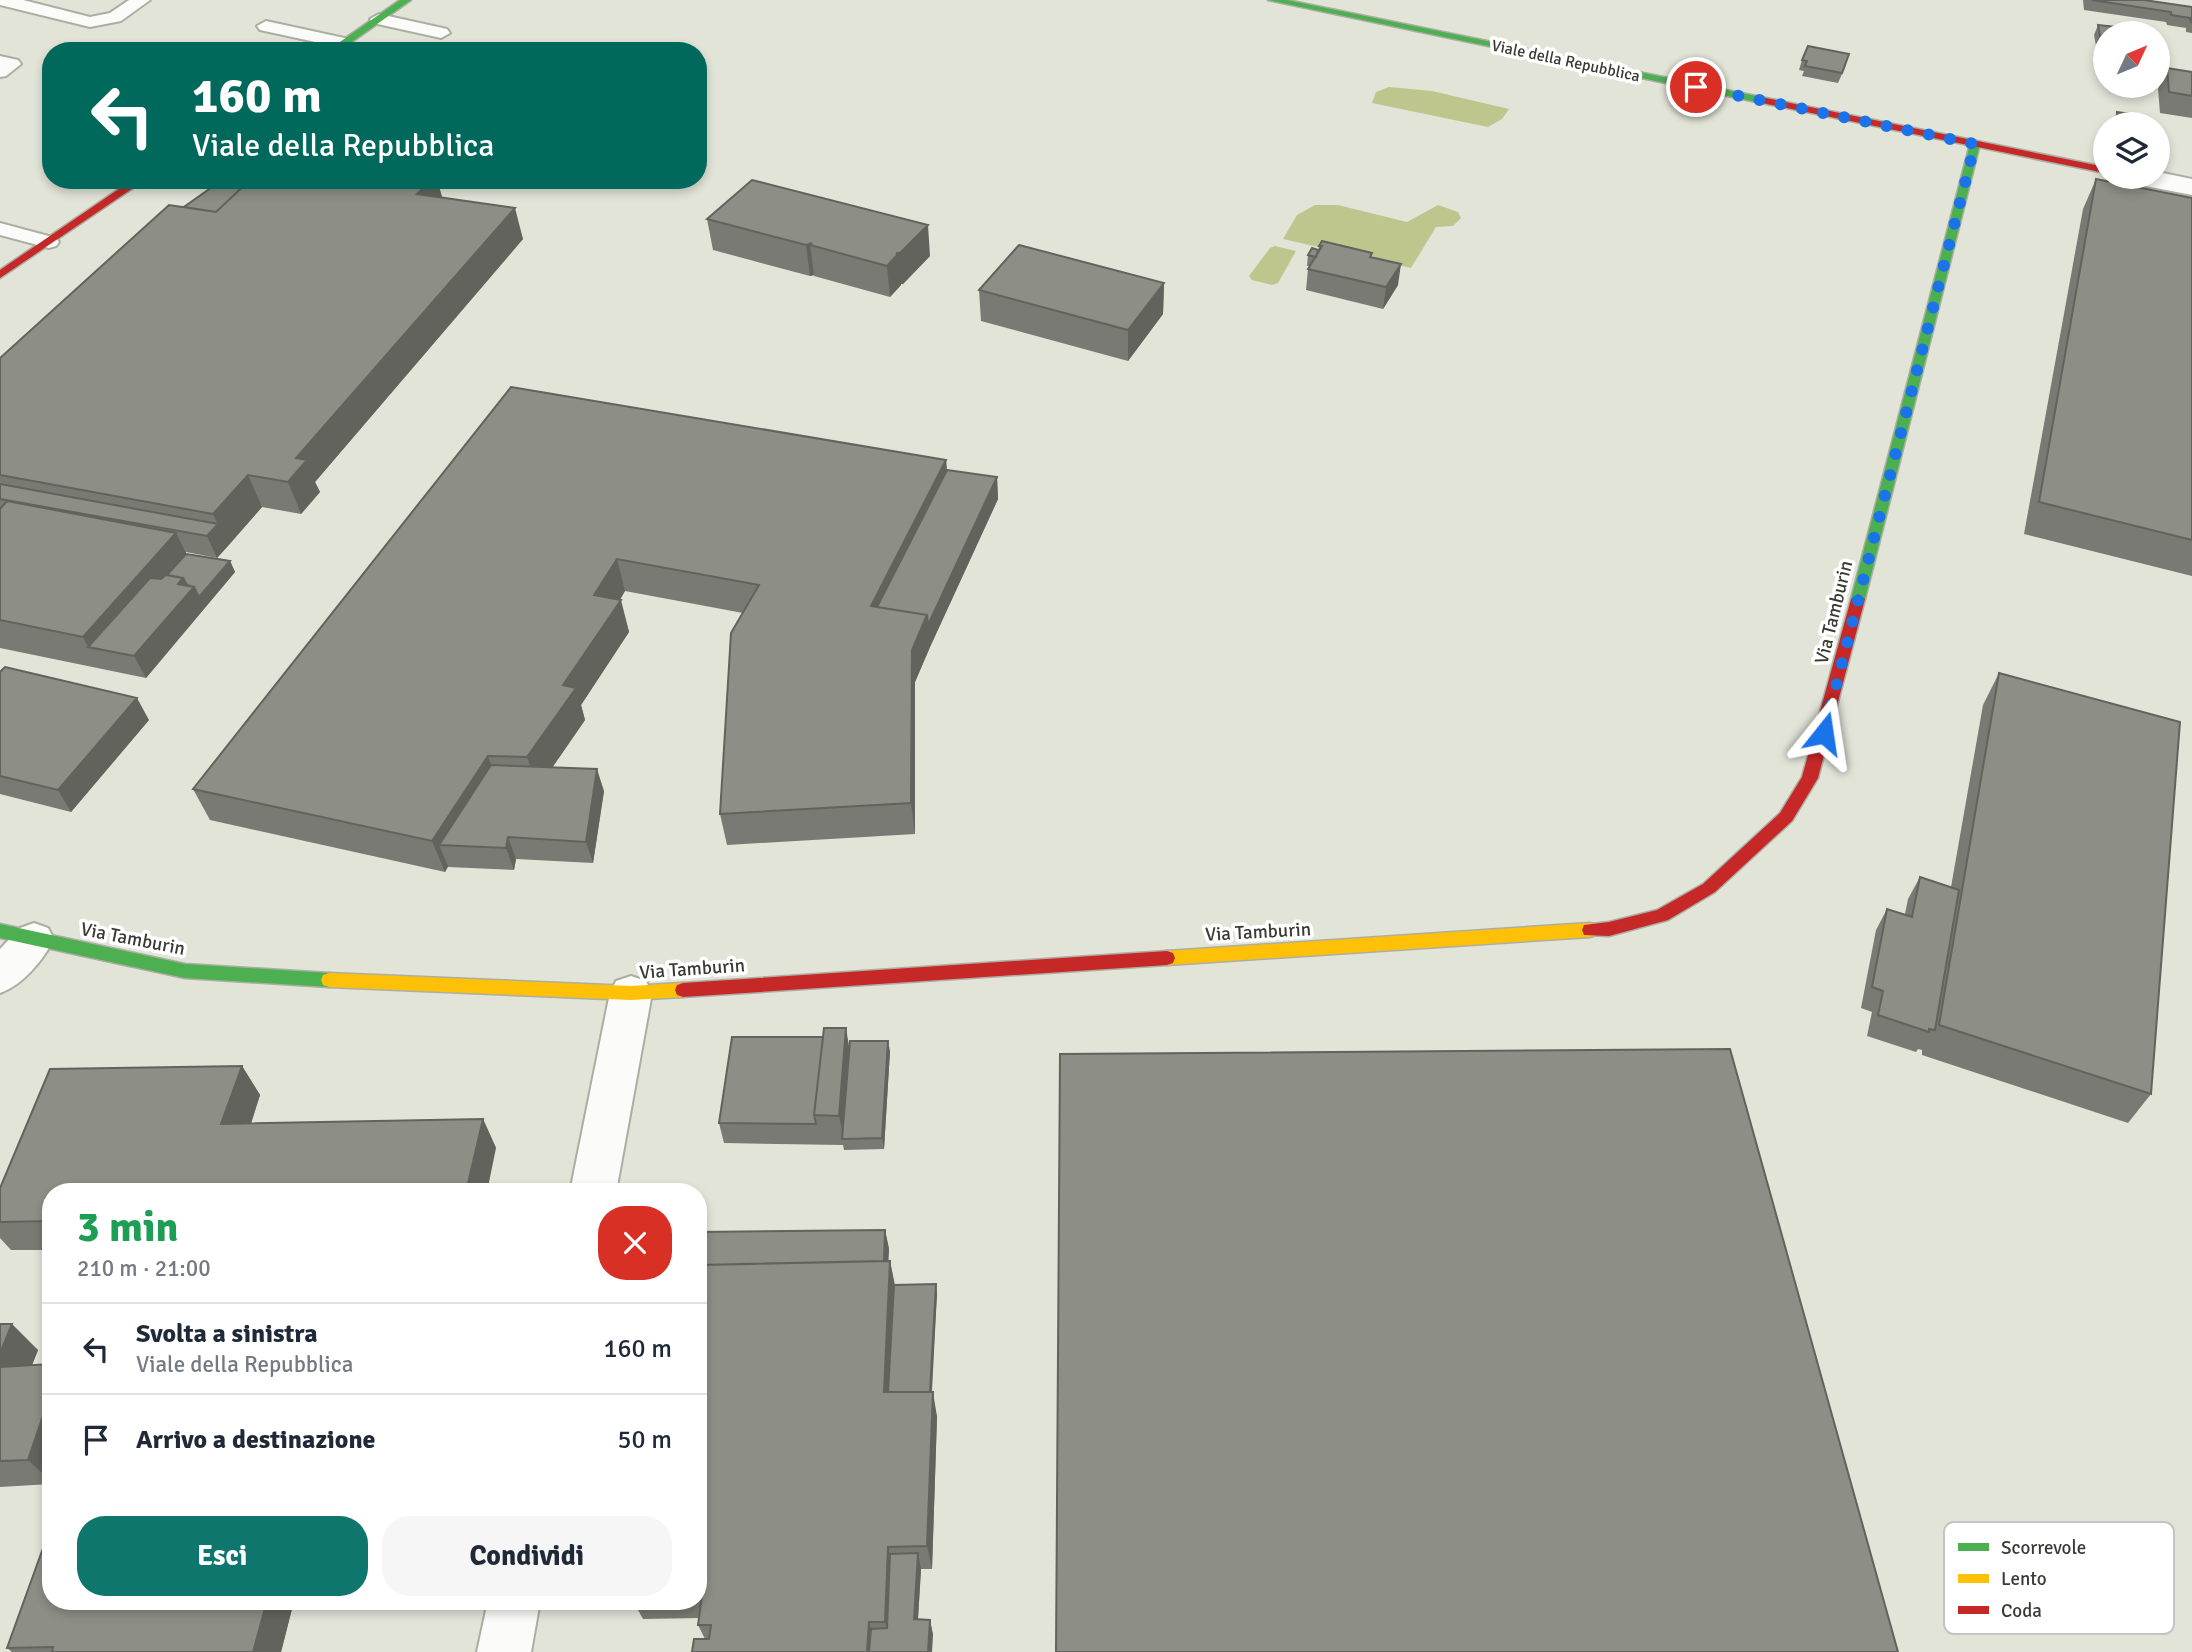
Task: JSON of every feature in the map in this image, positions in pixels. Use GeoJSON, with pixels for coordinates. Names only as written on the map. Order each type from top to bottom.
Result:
{"type":"FeatureCollection","features":[{"type":"Feature","properties":{"kind":"street"},"geometry":{"type":"LineString","coordinates":[[345,42],[406,0]]}},
{"type":"Feature","properties":{"kind":"street","name":"Viale della Repubblica"},"geometry":{"type":"LineString","coordinates":[[1273,0],[2093,168]]}},
{"type":"Feature","properties":{"kind":"street","name":"Via Tamburin"},"geometry":{"type":"LineString","coordinates":[[17,935],[185,971],[372,983],[631,993],[1609,929],[1662,915],[1709,888],[1739,863],[1786,817],[1810,778],[1831,706],[1975,144]]}},
{"type":"Feature","properties":{"kind":"street"},"geometry":{"type":"LineString","coordinates":[[2170,183],[2192,187]]}},
{"type":"Feature","properties":{"kind":"street"},"geometry":{"type":"LineString","coordinates":[[0,275],[127,189]]}},
{"type":"Feature","properties":{"kind":"street"},"geometry":{"type":"LineString","coordinates":[[0,976],[17,935]]}},
{"type":"Feature","properties":{"kind":"street"},"geometry":{"type":"LineString","coordinates":[[595,1183],[631,993]]}},
{"type":"Feature","properties":{"kind":"street"},"geometry":{"type":"LineString","coordinates":[[504,1652],[512,1610]]}},
{"type":"Feature","properties":{"kind":"lane"},"geometry":{"type":"LineString","coordinates":[[2,0],[90,22],[115,17],[141,0]]}},
{"type":"Feature","properties":{"kind":"lane"},"geometry":{"type":"LineString","coordinates":[[379,19],[441,33]]}},
{"type":"Feature","properties":{"kind":"lane"},"geometry":{"type":"LineString","coordinates":[[266,26],[321,42]]}},
{"type":"Feature","properties":{"kind":"lane"},"geometry":{"type":"LineString","coordinates":[[0,61],[12,64],[0,72]]}},
{"type":"Feature","properties":{"kind":"lane"},"geometry":{"type":"LineString","coordinates":[[0,229],[49,242]]}},
{"type":"Feature","properties":{"kind":"shaded area"},"geometry":{"type":"Polygon","coordinates":[[[1389,87],[1432,91],[1509,109],[1502,119],[1488,127],[1372,103],[1376,92],[1389,87]]]}},
{"type":"Feature","properties":{"kind":"shaded area"},"geometry":{"type":"Polygon","coordinates":[[[1315,205],[1338,205],[1407,222],[1438,205],[1458,212],[1461,218],[1453,226],[1436,227],[1411,268],[1283,239],[1297,215],[1315,205]]]}},
{"type":"Feature","properties":{"kind":"shaded area"},"geometry":{"type":"Polygon","coordinates":[[[1275,246],[1296,251],[1278,283],[1272,285],[1252,280],[1249,276],[1270,248],[1275,246]]]}},
{"type":"Feature","properties":{"kind":"building"},"geometry":{"type":"Polygon","coordinates":[[[2092,0],[2144,0],[2192,7],[2192,22],[2190,18],[2171,15],[2171,12],[2092,0]]]}},
{"type":"Feature","properties":{"kind":"building"},"geometry":{"type":"Polygon","coordinates":[[[1808,46],[1849,54],[1842,73],[1805,66],[1807,61],[1802,60],[1808,46]]]}},
{"type":"Feature","properties":{"kind":"building"},"geometry":{"type":"Polygon","coordinates":[[[2170,68],[2192,72],[2192,96],[2170,92],[2170,68]]]}},
{"type":"Feature","properties":{"kind":"building"},"geometry":{"type":"Polygon","coordinates":[[[752,180],[928,225],[900,253],[896,253],[898,254],[887,266],[810,245],[812,243],[806,245],[707,219],[752,180]]]}},
{"type":"Feature","properties":{"kind":"building"},"geometry":{"type":"Polygon","coordinates":[[[209,189],[240,189],[216,212],[184,207],[209,189]]]}},
{"type":"Feature","properties":{"kind":"building"},"geometry":{"type":"Polygon","coordinates":[[[240,189],[422,189],[417,194],[515,208],[296,458],[307,460],[288,482],[248,475],[213,514],[0,475],[0,358],[169,205],[216,212],[240,189]]]}},
{"type":"Feature","properties":{"kind":"building"},"geometry":{"type":"Polygon","coordinates":[[[2094,189],[2147,189],[2192,198],[2192,540],[2039,502],[2094,189]]]}},
{"type":"Feature","properties":{"kind":"building"},"geometry":{"type":"Polygon","coordinates":[[[1322,241],[1372,253],[1370,257],[1401,264],[1386,287],[1308,269],[1322,246],[1319,246],[1322,241]]]}},
{"type":"Feature","properties":{"kind":"building"},"geometry":{"type":"Polygon","coordinates":[[[1019,245],[1164,283],[1128,330],[979,290],[1019,245]]]}},
{"type":"Feature","properties":{"kind":"building"},"geometry":{"type":"Polygon","coordinates":[[[1312,248],[1318,250],[1316,257],[1308,255],[1312,248]]]}},
{"type":"Feature","properties":{"kind":"building"},"geometry":{"type":"Polygon","coordinates":[[[511,387],[946,460],[871,606],[927,615],[912,650],[911,803],[720,814],[731,633],[759,585],[617,559],[594,595],[621,600],[563,685],[576,688],[527,757],[488,756],[432,841],[193,789],[511,387]]]}},
{"type":"Feature","properties":{"kind":"building"},"geometry":{"type":"Polygon","coordinates":[[[947,470],[997,477],[928,625],[927,615],[877,607],[947,470]]]}},
{"type":"Feature","properties":{"kind":"building"},"geometry":{"type":"Polygon","coordinates":[[[0,484],[218,524],[207,536],[0,499],[0,484]]]}},
{"type":"Feature","properties":{"kind":"building"},"geometry":{"type":"Polygon","coordinates":[[[7,501],[176,533],[83,637],[0,620],[0,509],[7,501]]]}},
{"type":"Feature","properties":{"kind":"building"},"geometry":{"type":"Polygon","coordinates":[[[186,554],[230,561],[199,597],[194,587],[187,585],[183,578],[167,575],[186,554]]]}},
{"type":"Feature","properties":{"kind":"building"},"geometry":{"type":"Polygon","coordinates":[[[166,575],[183,578],[178,584],[194,587],[134,656],[88,647],[150,578],[161,579],[166,575]]]}},
{"type":"Feature","properties":{"kind":"building"},"geometry":{"type":"Polygon","coordinates":[[[5,667],[137,698],[58,790],[0,776],[0,672],[5,667]]]}},
{"type":"Feature","properties":{"kind":"building"},"geometry":{"type":"Polygon","coordinates":[[[1999,673],[2180,722],[2151,1094],[1939,1025],[1999,673]]]}},
{"type":"Feature","properties":{"kind":"building"},"geometry":{"type":"Polygon","coordinates":[[[491,765],[597,769],[586,842],[508,837],[506,848],[439,845],[491,765]]]}},
{"type":"Feature","properties":{"kind":"building"},"geometry":{"type":"Polygon","coordinates":[[[1920,877],[1959,890],[1935,1030],[1929,1029],[1929,1032],[1878,1015],[1883,991],[1872,987],[1887,909],[1912,917],[1920,877]]]}},
{"type":"Feature","properties":{"kind":"building"},"geometry":{"type":"Polygon","coordinates":[[[824,1028],[846,1028],[839,1116],[814,1115],[824,1028]]]}},
{"type":"Feature","properties":{"kind":"building"},"geometry":{"type":"Polygon","coordinates":[[[732,1037],[823,1037],[814,1115],[816,1124],[719,1123],[732,1037]]]}},
{"type":"Feature","properties":{"kind":"building"},"geometry":{"type":"Polygon","coordinates":[[[850,1041],[888,1041],[882,1138],[842,1139],[850,1041]]]}},
{"type":"Feature","properties":{"kind":"building"},"geometry":{"type":"Polygon","coordinates":[[[1730,1049],[1898,1652],[1056,1652],[1060,1054],[1730,1049]]]}},
{"type":"Feature","properties":{"kind":"building"},"geometry":{"type":"Polygon","coordinates":[[[242,1066],[221,1124],[483,1119],[468,1183],[42,1183],[42,1221],[0,1222],[0,1188],[50,1069],[242,1066]]]}},
{"type":"Feature","properties":{"kind":"building"},"geometry":{"type":"Polygon","coordinates":[[[885,1230],[884,1261],[707,1265],[707,1232],[885,1230]]]}},
{"type":"Feature","properties":{"kind":"building"},"geometry":{"type":"Polygon","coordinates":[[[890,1261],[884,1392],[933,1392],[927,1546],[888,1547],[885,1622],[869,1622],[867,1652],[692,1652],[694,1639],[709,1639],[711,1625],[698,1625],[700,1610],[707,1610],[707,1265],[890,1261]]]}},
{"type":"Feature","properties":{"kind":"building"},"geometry":{"type":"Polygon","coordinates":[[[936,1284],[930,1392],[888,1392],[894,1285],[936,1284]]]}},
{"type":"Feature","properties":{"kind":"building"},"geometry":{"type":"Polygon","coordinates":[[[0,1324],[12,1324],[0,1353],[0,1324]]]}},
{"type":"Feature","properties":{"kind":"building"},"geometry":{"type":"Polygon","coordinates":[[[42,1365],[42,1419],[28,1460],[0,1461],[0,1367],[42,1365]]]}},
{"type":"Feature","properties":{"kind":"building"},"geometry":{"type":"Polygon","coordinates":[[[42,1551],[42,1610],[265,1610],[253,1652],[52,1652],[53,1647],[7,1648],[42,1551]]]}},
{"type":"Feature","properties":{"kind":"building"},"geometry":{"type":"Polygon","coordinates":[[[918,1553],[914,1619],[930,1620],[928,1652],[869,1652],[871,1629],[887,1628],[890,1554],[918,1553]]]}},
{"type":"Feature","properties":{"kind":"traffic: fast"},"geometry":{"type":"LineString","coordinates":[[345,42],[406,0]]}},
{"type":"Feature","properties":{"kind":"traffic: fast"},"geometry":{"type":"LineString","coordinates":[[1273,0],[1761,100]]}},
{"type":"Feature","properties":{"kind":"traffic: fast"},"geometry":{"type":"LineString","coordinates":[[1858,599],[1975,144]]}},
{"type":"Feature","properties":{"kind":"traffic: fast"},"geometry":{"type":"LineString","coordinates":[[0,931],[185,971],[329,980]]}},
{"type":"Feature","properties":{"kind":"traffic: slow"},"geometry":{"type":"LineString","coordinates":[[1167,958],[1590,930]]}},
{"type":"Feature","properties":{"kind":"traffic: slow"},"geometry":{"type":"LineString","coordinates":[[329,980],[631,993],[683,990]]}},
{"type":"Feature","properties":{"kind":"traffic: jam"},"geometry":{"type":"LineString","coordinates":[[1761,100],[2093,168]]}},
{"type":"Feature","properties":{"kind":"traffic: jam"},"geometry":{"type":"LineString","coordinates":[[0,275],[127,189]]}},
{"type":"Feature","properties":{"kind":"traffic: jam"},"geometry":{"type":"LineString","coordinates":[[1590,930],[1609,929],[1662,915],[1709,888],[1786,817],[1810,778],[1858,599]]}},
{"type":"Feature","properties":{"kind":"traffic: jam"},"geometry":{"type":"LineString","coordinates":[[683,990],[1167,958]]}},
{"type":"Feature","properties":{"kind":"route"},"geometry":{"type":"LineString","coordinates":[[1696,87],[1975,144],[1824,733]]}}]}
